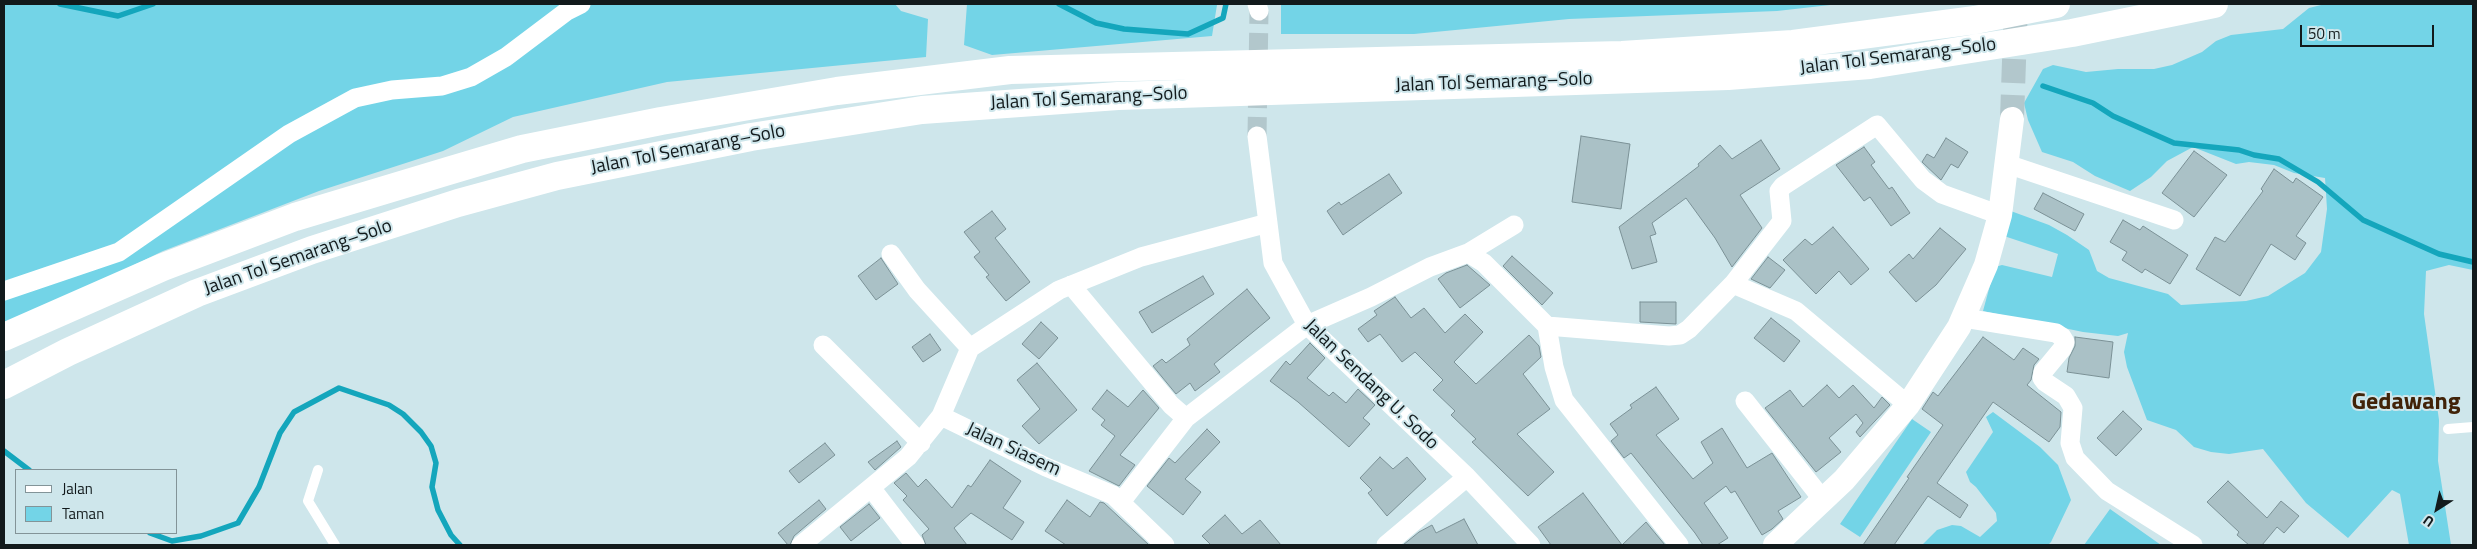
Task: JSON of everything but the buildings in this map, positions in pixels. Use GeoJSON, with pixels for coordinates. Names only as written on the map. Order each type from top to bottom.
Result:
{"type":"FeatureCollection","features":[{"type":"Feature","properties":{"kind":"highway","name":"Jalan Tol Semarang–Solo"},"geometry":{"type":"LineString","coordinates":[[4,337],[163,267],[286,220],[522,149],[671,119],[836,90],[1010,70],[1622,55],[1802,43],[1974,20],[2056,4]]}},
{"type":"Feature","properties":{"kind":"highway","name":"Jalan Tol Semarang–Solo"},"geometry":{"type":"LineString","coordinates":[[4,385],[68,352],[197,293],[312,250],[458,203],[557,176],[751,137],[922,110],[1118,96],[1728,76],[1870,65],[2072,33],[2214,4]]}},
{"type":"Feature","properties":{"kind":"street"},"geometry":{"type":"LineString","coordinates":[[4,291],[119,252],[289,134],[355,98],[392,90],[442,86],[471,77],[506,57],[567,11],[581,4]]}},
{"type":"Feature","properties":{"kind":"street"},"geometry":{"type":"LineString","coordinates":[[1775,545],[1844,480],[1908,405],[1964,318],[1986,265],[2000,215],[2012,119]]}},
{"type":"Feature","properties":{"kind":"street"},"geometry":{"type":"LineString","coordinates":[[1547,326],[1669,336],[1680,335],[1689,329],[1733,284],[1782,221],[1779,191],[1783,186],[1877,125],[1924,180],[1942,194],[2000,215]]}},
{"type":"Feature","properties":{"kind":"street","name":"Jalan Sendang U. Sodo"},"geometry":{"type":"LineString","coordinates":[[1257,136],[1273,263],[1306,325],[1467,477],[1531,545]]}},
{"type":"Feature","properties":{"kind":"street"},"geometry":{"type":"LineString","coordinates":[[2007,164],[2174,220]]}},
{"type":"Feature","properties":{"kind":"street"},"geometry":{"type":"LineString","coordinates":[[801,545],[872,489],[921,443],[941,416],[970,348],[1016,316],[1071,285],[1141,257],[1268,223]]}},
{"type":"Feature","properties":{"kind":"street"},"geometry":{"type":"LineString","coordinates":[[1121,502],[1186,418],[1306,325],[1371,297],[1430,267],[1468,254],[1514,225]]}},
{"type":"Feature","properties":{"kind":"street"},"geometry":{"type":"LineString","coordinates":[[890,254],[917,290],[970,348]]}},
{"type":"Feature","properties":{"kind":"street"},"geometry":{"type":"LineString","coordinates":[[1468,254],[1484,262],[1547,326],[1554,367],[1564,400],[1680,545]]}},
{"type":"Feature","properties":{"kind":"street"},"geometry":{"type":"LineString","coordinates":[[1733,284],[1796,311],[1908,405]]}},
{"type":"Feature","properties":{"kind":"street"},"geometry":{"type":"LineString","coordinates":[[1071,285],[1171,405],[1186,418]]}},
{"type":"Feature","properties":{"kind":"street"},"geometry":{"type":"LineString","coordinates":[[1964,318],[2056,333],[2062,337],[2065,342],[2062,349],[2043,372],[2042,378],[2066,396],[2073,408],[2070,443],[2075,458],[2107,491],[2193,545]]}},
{"type":"Feature","properties":{"kind":"street"},"geometry":{"type":"LineString","coordinates":[[823,345],[921,443]]}},
{"type":"Feature","properties":{"kind":"street"},"geometry":{"type":"LineString","coordinates":[[1745,400],[1823,500]]}},
{"type":"Feature","properties":{"kind":"street","name":"Jalan Siasem"},"geometry":{"type":"LineString","coordinates":[[941,416],[1046,467],[1113,495],[1165,545]]}},
{"type":"Feature","properties":{"kind":"street"},"geometry":{"type":"LineString","coordinates":[[1386,545],[1467,477]]}},
{"type":"Feature","properties":{"kind":"street"},"geometry":{"type":"LineString","coordinates":[[872,489],[914,545]]}},
{"type":"Feature","properties":{"kind":"lane"},"geometry":{"type":"LineString","coordinates":[[2448,429],[2473,427]]}},
{"type":"Feature","properties":{"kind":"lane"},"geometry":{"type":"LineString","coordinates":[[318,470],[308,501],[335,545]]}},
{"type":"Feature","properties":{"kind":"green space"},"geometry":{"type":"Polygon","coordinates":[[[4,4],[895,4],[901,11],[928,19],[926,57],[667,82],[513,117],[443,151],[319,191],[163,251],[4,328],[4,4]]]}},
{"type":"Feature","properties":{"kind":"green space"},"geometry":{"type":"Polygon","coordinates":[[[967,4],[1217,5],[1212,36],[992,55],[964,45],[967,4]]]}},
{"type":"Feature","properties":{"kind":"green space"},"geometry":{"type":"Polygon","coordinates":[[[1281,4],[1839,4],[1777,11],[1569,19],[1414,34],[1281,34],[1281,4]]]}},
{"type":"Feature","properties":{"kind":"green space"},"geometry":{"type":"Polygon","coordinates":[[[2325,4],[2473,4],[2473,270],[2449,265],[2426,271],[2424,314],[2439,420],[2438,461],[2451,545],[2409,545],[2400,494],[2392,490],[2348,538],[2306,503],[2263,449],[2229,454],[2211,452],[2194,447],[2176,430],[2147,420],[2127,367],[2124,352],[2128,333],[2118,336],[2083,332],[1983,311],[1995,267],[2002,265],[2052,277],[2058,254],[2004,236],[2008,210],[2049,225],[2067,235],[2089,250],[2097,271],[2109,278],[2168,294],[2181,305],[2246,301],[2268,296],[2305,273],[2321,252],[2327,209],[2325,178],[2294,173],[2274,165],[2249,162],[2236,164],[2193,147],[2167,161],[2151,177],[2130,191],[2095,176],[2073,162],[2042,152],[2028,120],[2024,103],[2043,69],[2053,65],[2086,72],[2118,69],[2154,69],[2172,65],[2202,52],[2216,41],[2231,35],[2283,29],[2309,8],[2325,4]]]}},
{"type":"Feature","properties":{"kind":"green space"},"geometry":{"type":"Polygon","coordinates":[[[1993,412],[2040,447],[2058,465],[2071,500],[2051,542],[2048,545],[1922,545],[1937,530],[1952,525],[1961,526],[1980,537],[1997,521],[1996,513],[1970,482],[1966,472],[1993,432],[1986,417],[1993,412]]]}},
{"type":"Feature","properties":{"kind":"green space"},"geometry":{"type":"Polygon","coordinates":[[[1912,419],[1931,432],[1860,537],[1840,524],[1912,419]]]}},
{"type":"Feature","properties":{"kind":"green space"},"geometry":{"type":"Polygon","coordinates":[[[2110,509],[2161,545],[2084,545],[2110,509]]]}},
{"type":"Feature","properties":{"kind":"waterway"},"geometry":{"type":"LineString","coordinates":[[60,4],[118,16],[153,4]]}},
{"type":"Feature","properties":{"kind":"waterway"},"geometry":{"type":"LineString","coordinates":[[1059,4],[1096,23],[1124,29],[1188,34],[1223,18],[1226,4]]}},
{"type":"Feature","properties":{"kind":"waterway"},"geometry":{"type":"LineString","coordinates":[[2043,86],[2093,103],[2113,116],[2174,143],[2239,150],[2254,155],[2279,159],[2318,182],[2363,220],[2439,254],[2473,262]]}},
{"type":"Feature","properties":{"kind":"waterway"},"geometry":{"type":"LineString","coordinates":[[153,534],[172,541],[201,536],[238,523],[259,487],[280,433],[294,412],[339,388],[389,405],[403,414],[421,432],[431,446],[436,463],[432,487],[438,510],[451,535],[460,545]]}},
{"type":"Feature","properties":{"kind":"waterway"},"geometry":{"type":"LineString","coordinates":[[4,451],[28,469]]}},
{"type":"Feature","properties":{"kind":"tunnel"},"geometry":{"type":"LineString","coordinates":[[2012,119],[2016,4]]}},
{"type":"Feature","properties":{"kind":"tunnel"},"geometry":{"type":"LineString","coordinates":[[1257,136],[1259,11]]}},
{"type":"Feature","properties":{"kind":"district","name":"Gedawang"},"geometry":{"type":"Point","coordinates":[2406,403]}}]}
